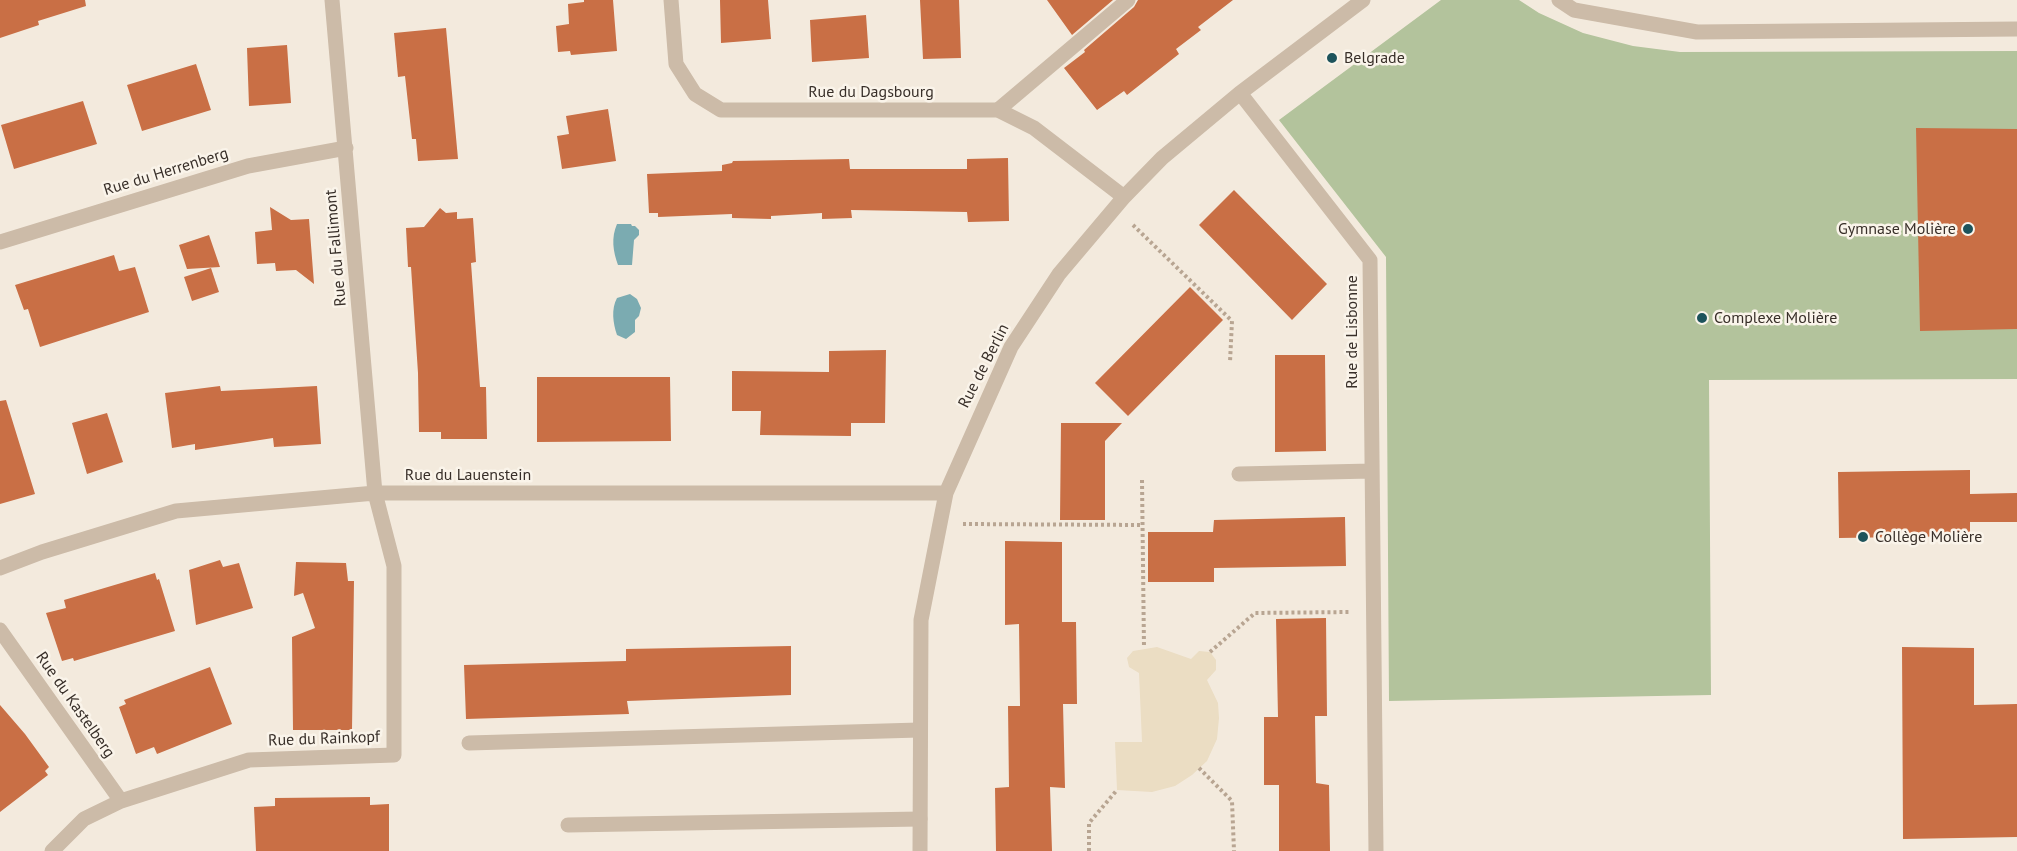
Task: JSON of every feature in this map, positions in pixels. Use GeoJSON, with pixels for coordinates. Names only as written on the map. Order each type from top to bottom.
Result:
{"type":"FeatureCollection","features":[{"type":"Feature","properties":{"kind":"street","name":"Rue du Fallimont"},"geometry":{"type":"LineString","coordinates":[[332,0],[375,494]]}},
{"type":"Feature","properties":{"kind":"street","name":"Rue du Dagsbourg"},"geometry":{"type":"LineString","coordinates":[[671,0],[676,64],[695,94],[721,110],[998,110],[1034,128],[1119,202]]}},
{"type":"Feature","properties":{"kind":"street"},"geometry":{"type":"LineString","coordinates":[[998,110],[1128,0]]}},
{"type":"Feature","properties":{"kind":"street","name":"Rue de Berlin"},"geometry":{"type":"LineString","coordinates":[[920,851],[921,620],[946,493],[1011,347],[1059,274],[1119,202],[1162,158],[1240,93],[1363,0]]}},
{"type":"Feature","properties":{"kind":"street"},"geometry":{"type":"LineString","coordinates":[[1559,0],[1574,10],[1697,32],[2017,29]]}},
{"type":"Feature","properties":{"kind":"street","name":"Rue de Lisbonne"},"geometry":{"type":"LineString","coordinates":[[1240,93],[1370,260],[1376,851]]}},
{"type":"Feature","properties":{"kind":"street","name":"Rue du Herrenberg"},"geometry":{"type":"LineString","coordinates":[[0,242],[248,166],[346,148]]}},
{"type":"Feature","properties":{"kind":"street"},"geometry":{"type":"LineString","coordinates":[[1239,474],[1371,471]]}},
{"type":"Feature","properties":{"kind":"street","name":"Rue du Lauenstein"},"geometry":{"type":"LineString","coordinates":[[0,568],[42,552],[176,511],[375,494],[946,493]]}},
{"type":"Feature","properties":{"kind":"street","name":"Rue du Rainkopf"},"geometry":{"type":"LineString","coordinates":[[52,851],[84,819],[121,801],[249,760],[394,755],[394,566],[375,494]]}},
{"type":"Feature","properties":{"kind":"street","name":"Rue du Kastelberg"},"geometry":{"type":"LineString","coordinates":[[0,630],[121,801]]}},
{"type":"Feature","properties":{"kind":"street"},"geometry":{"type":"LineString","coordinates":[[469,743],[919,730]]}},
{"type":"Feature","properties":{"kind":"street"},"geometry":{"type":"LineString","coordinates":[[568,825],[920,819]]}},
{"type":"Feature","properties":{"kind":"path"},"geometry":{"type":"LineString","coordinates":[[1119,202],[1232,321],[1230,362]]}},
{"type":"Feature","properties":{"kind":"path"},"geometry":{"type":"LineString","coordinates":[[1142,480],[1144,648]]}},
{"type":"Feature","properties":{"kind":"path"},"geometry":{"type":"LineString","coordinates":[[939,524],[1142,525]]}},
{"type":"Feature","properties":{"kind":"path"},"geometry":{"type":"LineString","coordinates":[[1210,652],[1255,613],[1373,612]]}},
{"type":"Feature","properties":{"kind":"path"},"geometry":{"type":"LineString","coordinates":[[1199,768],[1232,801],[1234,851]]}},
{"type":"Feature","properties":{"kind":"path"},"geometry":{"type":"LineString","coordinates":[[1089,851],[1089,823],[1117,790]]}},
{"type":"Feature","properties":{"kind":"green space","name":"Complexe Molière"},"geometry":{"type":"Polygon","coordinates":[[[1441,0],[1519,0],[1539,13],[1583,33],[1633,46],[1680,52],[2017,51],[2017,379],[1709,380],[1711,695],[1389,701],[1386,257],[1279,120],[1441,0]]]}},
{"type":"Feature","properties":{"kind":"shaded area"},"geometry":{"type":"Polygon","coordinates":[[[1157,647],[1191,659],[1199,651],[1210,652],[1216,660],[1216,670],[1207,680],[1218,703],[1217,739],[1207,761],[1175,786],[1152,792],[1117,790],[1115,742],[1142,742],[1139,673],[1129,667],[1127,658],[1133,651],[1157,647]]]}},
{"type":"Feature","properties":{"kind":"water"},"geometry":{"type":"Polygon","coordinates":[[[617,224],[631,224],[639,230],[639,235],[634,240],[632,265],[618,265],[613,244],[617,224]]]}},
{"type":"Feature","properties":{"kind":"water"},"geometry":{"type":"Polygon","coordinates":[[[630,294],[637,299],[641,308],[635,320],[635,332],[626,339],[617,335],[613,311],[617,298],[630,294]]]}},
{"type":"Feature","properties":{"kind":"building"},"geometry":{"type":"Polygon","coordinates":[[[0,0],[85,0],[86,6],[38,21],[39,25],[0,38],[0,0]]]}},
{"type":"Feature","properties":{"kind":"building"},"geometry":{"type":"Polygon","coordinates":[[[584,0],[613,0],[617,51],[571,55],[570,51],[558,52],[556,26],[569,24],[568,4],[584,2],[584,0]]]}},
{"type":"Feature","properties":{"kind":"building"},"geometry":{"type":"Polygon","coordinates":[[[720,0],[768,0],[771,39],[721,43],[720,0]]]}},
{"type":"Feature","properties":{"kind":"building"},"geometry":{"type":"Polygon","coordinates":[[[920,0],[959,0],[961,58],[923,59],[920,0]]]}},
{"type":"Feature","properties":{"kind":"building"},"geometry":{"type":"Polygon","coordinates":[[[1047,0],[1113,0],[1072,35],[1047,0]]]}},
{"type":"Feature","properties":{"kind":"building"},"geometry":{"type":"Polygon","coordinates":[[[1138,0],[1233,0],[1198,27],[1201,30],[1176,49],[1179,54],[1127,95],[1124,91],[1097,110],[1064,68],[1134,7],[1138,0]]]}},
{"type":"Feature","properties":{"kind":"building"},"geometry":{"type":"Polygon","coordinates":[[[866,15],[869,58],[812,62],[810,20],[866,15]]]}},
{"type":"Feature","properties":{"kind":"building"},"geometry":{"type":"Polygon","coordinates":[[[446,28],[458,159],[418,161],[416,139],[412,139],[405,76],[398,77],[394,33],[446,28]]]}},
{"type":"Feature","properties":{"kind":"building"},"geometry":{"type":"Polygon","coordinates":[[[287,45],[291,103],[249,106],[247,48],[287,45]]]}},
{"type":"Feature","properties":{"kind":"building"},"geometry":{"type":"Polygon","coordinates":[[[196,64],[211,110],[142,131],[127,85],[196,64]]]}},
{"type":"Feature","properties":{"kind":"building"},"geometry":{"type":"Polygon","coordinates":[[[83,101],[97,144],[14,169],[1,125],[83,101]]]}},
{"type":"Feature","properties":{"kind":"building"},"geometry":{"type":"Polygon","coordinates":[[[608,109],[616,161],[562,169],[557,136],[569,134],[566,116],[608,109]]]}},
{"type":"Feature","properties":{"kind":"building","name":"Gymnase Molière"},"geometry":{"type":"Polygon","coordinates":[[[1916,128],[2017,129],[2017,329],[1920,331],[1916,128]]]}},
{"type":"Feature","properties":{"kind":"building"},"geometry":{"type":"Polygon","coordinates":[[[1008,158],[1009,221],[968,222],[967,212],[851,210],[852,218],[822,219],[822,213],[771,216],[771,219],[732,218],[732,214],[658,217],[658,213],[649,213],[647,174],[722,171],[722,165],[733,161],[849,159],[850,169],[967,169],[967,159],[1008,158]]]}},
{"type":"Feature","properties":{"kind":"building"},"geometry":{"type":"Polygon","coordinates":[[[1234,190],[1327,284],[1292,320],[1199,225],[1234,190]]]}},
{"type":"Feature","properties":{"kind":"building"},"geometry":{"type":"Polygon","coordinates":[[[270,207],[291,220],[309,219],[314,284],[296,270],[276,271],[275,263],[257,264],[255,232],[272,230],[270,207]]]}},
{"type":"Feature","properties":{"kind":"building"},"geometry":{"type":"Polygon","coordinates":[[[440,208],[446,213],[457,212],[457,219],[473,218],[476,262],[471,263],[480,387],[486,387],[487,439],[441,439],[441,432],[419,432],[418,373],[406,228],[424,227],[440,208]]]}},
{"type":"Feature","properties":{"kind":"building"},"geometry":{"type":"Polygon","coordinates":[[[209,235],[220,267],[187,269],[179,245],[209,235]]]}},
{"type":"Feature","properties":{"kind":"building"},"geometry":{"type":"Polygon","coordinates":[[[114,255],[119,271],[135,267],[149,312],[40,347],[28,309],[24,310],[15,285],[114,255]]]}},
{"type":"Feature","properties":{"kind":"building"},"geometry":{"type":"Polygon","coordinates":[[[211,268],[219,292],[192,301],[184,277],[211,268]]]}},
{"type":"Feature","properties":{"kind":"building"},"geometry":{"type":"Polygon","coordinates":[[[1190,287],[1223,320],[1128,416],[1095,383],[1190,287]]]}},
{"type":"Feature","properties":{"kind":"building"},"geometry":{"type":"Polygon","coordinates":[[[886,350],[885,423],[851,423],[851,436],[760,435],[761,411],[732,411],[732,371],[829,372],[829,351],[886,350]]]}},
{"type":"Feature","properties":{"kind":"building"},"geometry":{"type":"Polygon","coordinates":[[[1275,355],[1325,355],[1326,451],[1275,452],[1275,355]]]}},
{"type":"Feature","properties":{"kind":"building"},"geometry":{"type":"Polygon","coordinates":[[[537,377],[670,377],[671,441],[537,442],[537,377]]]}},
{"type":"Feature","properties":{"kind":"building"},"geometry":{"type":"Polygon","coordinates":[[[220,386],[221,391],[317,386],[321,444],[274,447],[273,438],[195,450],[195,444],[172,448],[165,393],[220,386]]]}},
{"type":"Feature","properties":{"kind":"building"},"geometry":{"type":"Polygon","coordinates":[[[6,400],[35,494],[0,504],[0,401],[6,400]]]}},
{"type":"Feature","properties":{"kind":"building"},"geometry":{"type":"Polygon","coordinates":[[[107,413],[123,462],[87,474],[72,423],[107,413]]]}},
{"type":"Feature","properties":{"kind":"building"},"geometry":{"type":"Polygon","coordinates":[[[1061,423],[1122,423],[1105,441],[1105,520],[1060,520],[1061,423]]]}},
{"type":"Feature","properties":{"kind":"building"},"geometry":{"type":"Polygon","coordinates":[[[1970,470],[1970,494],[2017,493],[2017,522],[1970,522],[1970,536],[1839,538],[1838,472],[1970,470]]]}},
{"type":"Feature","properties":{"kind":"building"},"geometry":{"type":"Polygon","coordinates":[[[1345,517],[1346,566],[1214,568],[1214,582],[1148,582],[1148,532],[1213,532],[1214,520],[1345,517]]]}},
{"type":"Feature","properties":{"kind":"building"},"geometry":{"type":"Polygon","coordinates":[[[1005,541],[1062,542],[1062,622],[1076,622],[1077,704],[1063,704],[1065,788],[1050,787],[1052,851],[996,851],[995,788],[1009,787],[1008,706],[1020,706],[1019,624],[1005,625],[1005,541]]]}},
{"type":"Feature","properties":{"kind":"building"},"geometry":{"type":"Polygon","coordinates":[[[220,560],[223,567],[239,563],[253,608],[196,625],[189,570],[220,560]]]}},
{"type":"Feature","properties":{"kind":"building"},"geometry":{"type":"Polygon","coordinates":[[[296,562],[346,563],[348,581],[354,581],[352,730],[293,730],[292,637],[315,628],[303,593],[294,596],[296,562]]]}},
{"type":"Feature","properties":{"kind":"building"},"geometry":{"type":"Polygon","coordinates":[[[155,573],[157,580],[159,579],[175,631],[74,661],[73,658],[62,661],[46,613],[66,608],[64,600],[155,573]]]}},
{"type":"Feature","properties":{"kind":"building"},"geometry":{"type":"Polygon","coordinates":[[[1326,618],[1327,716],[1315,716],[1316,783],[1329,785],[1330,851],[1279,851],[1279,785],[1264,785],[1264,717],[1278,717],[1276,619],[1326,618]]]}},
{"type":"Feature","properties":{"kind":"building"},"geometry":{"type":"Polygon","coordinates":[[[791,646],[791,695],[627,701],[629,714],[466,719],[464,665],[626,661],[626,649],[791,646]]]}},
{"type":"Feature","properties":{"kind":"building"},"geometry":{"type":"Polygon","coordinates":[[[1902,647],[1974,648],[1974,705],[2017,704],[2017,837],[1903,839],[1902,647]]]}},
{"type":"Feature","properties":{"kind":"building"},"geometry":{"type":"Polygon","coordinates":[[[210,667],[232,724],[157,754],[154,747],[136,754],[119,707],[126,704],[124,700],[210,667]]]}},
{"type":"Feature","properties":{"kind":"building"},"geometry":{"type":"Polygon","coordinates":[[[0,705],[49,767],[45,771],[48,775],[0,812],[0,705]]]}},
{"type":"Feature","properties":{"kind":"building"},"geometry":{"type":"Polygon","coordinates":[[[370,797],[370,805],[389,804],[389,851],[256,851],[254,807],[275,806],[275,798],[370,797]]]}},
{"type":"Feature","properties":{"kind":"place","name":"Belgrade"},"geometry":{"type":"Point","coordinates":[1332,58]}},
{"type":"Feature","properties":{"kind":"place","name":"Gymnase Molière"},"geometry":{"type":"Point","coordinates":[1968,229]}},
{"type":"Feature","properties":{"kind":"place","name":"Complexe Molière"},"geometry":{"type":"Point","coordinates":[1702,318]}},
{"type":"Feature","properties":{"kind":"place","name":"Collège Molière"},"geometry":{"type":"Point","coordinates":[1863,537]}}]}
